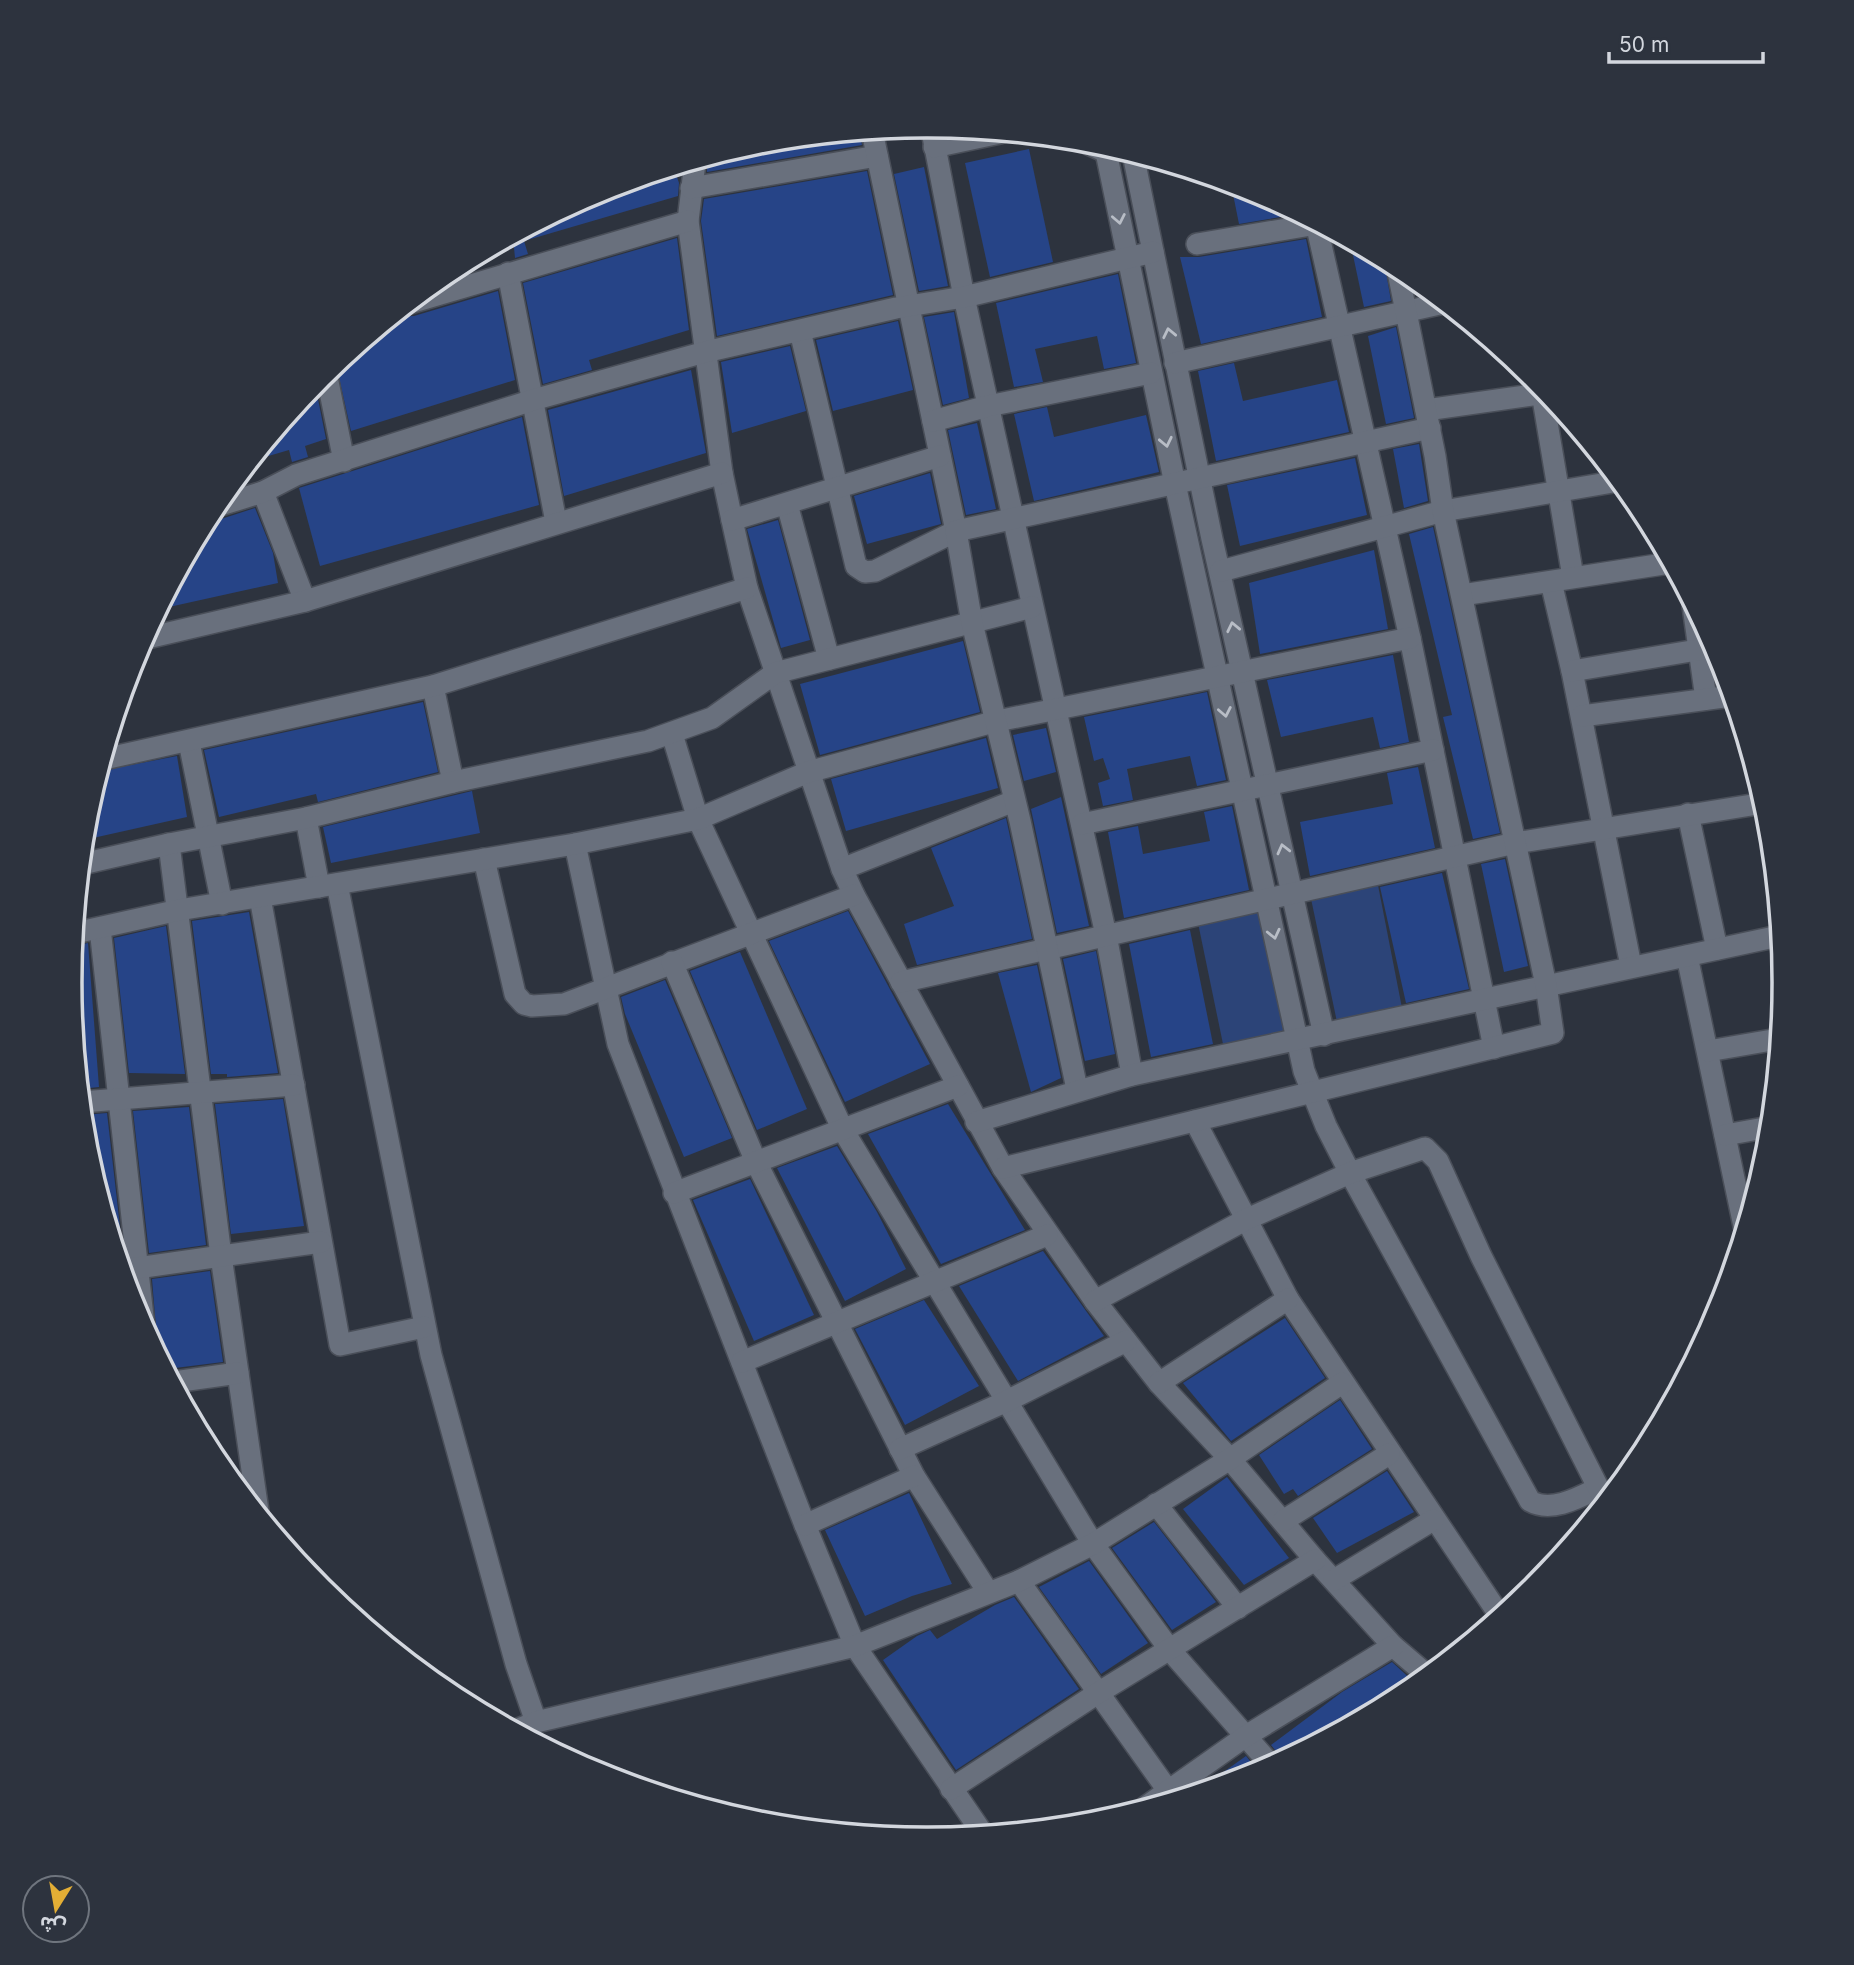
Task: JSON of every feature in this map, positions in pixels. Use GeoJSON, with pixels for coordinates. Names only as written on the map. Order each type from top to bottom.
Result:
{"type":"FeatureCollection","features":[{"type":"Feature","properties":{"kind":"street"},"geometry":{"type":"LineString","coordinates":[[933,138],[964,297],[1106,935],[1132,1075]]}},
{"type":"Feature","properties":{"kind":"street"},"geometry":{"type":"LineString","coordinates":[[874,140],[956,531],[972,622],[998,721],[1077,1089]]}},
{"type":"Feature","properties":{"kind":"street"},"geometry":{"type":"LineString","coordinates":[[934,148],[971,140]]}},
{"type":"Feature","properties":{"kind":"street"},"geometry":{"type":"LineString","coordinates":[[691,188],[877,156]]}},
{"type":"Feature","properties":{"kind":"street"},"geometry":{"type":"LineString","coordinates":[[1115,160],[1126,257],[1266,899],[1312,1093],[1350,1173],[1530,1501],[1540,1505],[1561,1504],[1598,1496]]}},
{"type":"Feature","properties":{"kind":"street"},"geometry":{"type":"LineString","coordinates":[[1135,164],[1175,363],[1324,1035]]}},
{"type":"Feature","properties":{"kind":"street"},"geometry":{"type":"LineString","coordinates":[[694,171],[688,221],[722,473],[747,588],[808,772],[842,869],[854,895],[1003,1168],[1095,1301],[1159,1383],[1230,1459],[1315,1560],[1393,1646],[1419,1668]]}},
{"type":"Feature","properties":{"kind":"street"},"geometry":{"type":"LineString","coordinates":[[448,287],[508,273],[688,221]]}},
{"type":"Feature","properties":{"kind":"street"},"geometry":{"type":"LineString","coordinates":[[1197,244],[1303,226]]}},
{"type":"Feature","properties":{"kind":"street"},"geometry":{"type":"LineString","coordinates":[[1318,234],[1410,638],[1494,1048]]}},
{"type":"Feature","properties":{"kind":"street"},"geometry":{"type":"LineString","coordinates":[[234,501],[262,492],[296,475],[533,400],[705,352],[909,306],[964,297],[1153,252]]}},
{"type":"Feature","properties":{"kind":"street"},"geometry":{"type":"LineString","coordinates":[[508,273],[556,522]]}},
{"type":"Feature","properties":{"kind":"street"},"geometry":{"type":"LineString","coordinates":[[1003,1168],[1553,1033],[1546,985],[1443,511],[1401,284]]}},
{"type":"Feature","properties":{"kind":"street"},"geometry":{"type":"LineString","coordinates":[[1175,363],[1338,329],[1432,305]]}},
{"type":"Feature","properties":{"kind":"street"},"geometry":{"type":"LineString","coordinates":[[800,331],[839,488],[852,559],[861,571],[875,570],[956,531],[1365,443],[1428,419],[1532,394]]}},
{"type":"Feature","properties":{"kind":"street"},"geometry":{"type":"LineString","coordinates":[[933,421],[988,406],[1151,373]]}},
{"type":"Feature","properties":{"kind":"street"},"geometry":{"type":"LineString","coordinates":[[329,386],[344,461]]}},
{"type":"Feature","properties":{"kind":"street"},"geometry":{"type":"LineString","coordinates":[[1546,409],[1557,490],[1573,577]]}},
{"type":"Feature","properties":{"kind":"street"},"geometry":{"type":"LineString","coordinates":[[732,520],[940,456]]}},
{"type":"Feature","properties":{"kind":"street"},"geometry":{"type":"LineString","coordinates":[[157,636],[305,601],[722,473]]}},
{"type":"Feature","properties":{"kind":"street"},"geometry":{"type":"LineString","coordinates":[[1221,570],[1443,511],[1607,483]]}},
{"type":"Feature","properties":{"kind":"street"},"geometry":{"type":"LineString","coordinates":[[262,492],[305,601]]}},
{"type":"Feature","properties":{"kind":"street"},"geometry":{"type":"LineString","coordinates":[[787,504],[829,659]]}},
{"type":"Feature","properties":{"kind":"street"},"geometry":{"type":"LineString","coordinates":[[1462,595],[1661,564]]}},
{"type":"Feature","properties":{"kind":"street"},"geometry":{"type":"LineString","coordinates":[[1551,582],[1573,671],[1601,827],[1631,966]]}},
{"type":"Feature","properties":{"kind":"street"},"geometry":{"type":"LineString","coordinates":[[113,757],[433,686],[747,588]]}},
{"type":"Feature","properties":{"kind":"street"},"geometry":{"type":"LineString","coordinates":[[91,862],[306,818],[453,782],[672,734],[712,718],[775,673],[1032,607]]}},
{"type":"Feature","properties":{"kind":"street"},"geometry":{"type":"LineString","coordinates":[[84,931],[179,910],[575,844],[698,819],[808,772],[998,721],[1410,638]]}},
{"type":"Feature","properties":{"kind":"street"},"geometry":{"type":"LineString","coordinates":[[1573,671],[1702,649]]}},
{"type":"Feature","properties":{"kind":"street"},"geometry":{"type":"LineString","coordinates":[[1706,699],[1707,659]]}},
{"type":"Feature","properties":{"kind":"street"},"geometry":{"type":"LineString","coordinates":[[433,686],[453,782]]}},
{"type":"Feature","properties":{"kind":"street"},"geometry":{"type":"LineString","coordinates":[[1582,716],[1722,697]]}},
{"type":"Feature","properties":{"kind":"street"},"geometry":{"type":"LineString","coordinates":[[672,734],[698,819],[843,1130],[1093,1544],[1170,1650],[1264,1757]]}},
{"type":"Feature","properties":{"kind":"street"},"geometry":{"type":"LineString","coordinates":[[189,742],[222,904]]}},
{"type":"Feature","properties":{"kind":"street"},"geometry":{"type":"LineString","coordinates":[[1082,824],[1433,750]]}},
{"type":"Feature","properties":{"kind":"street"},"geometry":{"type":"LineString","coordinates":[[842,869],[1014,801]]}},
{"type":"Feature","properties":{"kind":"street"},"geometry":{"type":"LineString","coordinates":[[901,982],[1515,843],[1753,805]]}},
{"type":"Feature","properties":{"kind":"street"},"geometry":{"type":"LineString","coordinates":[[1688,814],[1717,949]]}},
{"type":"Feature","properties":{"kind":"street"},"geometry":{"type":"LineString","coordinates":[[306,818],[328,886],[424,1328],[493,1583],[526,1725]]}},
{"type":"Feature","properties":{"kind":"street"},"geometry":{"type":"LineString","coordinates":[[169,844],[221,1256],[256,1495]]}},
{"type":"Feature","properties":{"kind":"street"},"geometry":{"type":"LineString","coordinates":[[575,844],[604,990],[618,1044],[805,1525],[855,1646],[977,1825]]}},
{"type":"Feature","properties":{"kind":"street"},"geometry":{"type":"LineString","coordinates":[[484,859],[513,985],[519,999],[532,1006],[548,1007],[604,990],[854,895]]}},
{"type":"Feature","properties":{"kind":"street"},"geometry":{"type":"LineString","coordinates":[[260,897],[340,1345],[424,1328]]}},
{"type":"Feature","properties":{"kind":"street"},"geometry":{"type":"LineString","coordinates":[[100,928],[129,1260]]}},
{"type":"Feature","properties":{"kind":"street"},"geometry":{"type":"LineString","coordinates":[[976,1122],[1077,1089],[1132,1075],[1770,938]]}},
{"type":"Feature","properties":{"kind":"street"},"geometry":{"type":"LineString","coordinates":[[1687,956],[1741,1209]]}},
{"type":"Feature","properties":{"kind":"street"},"geometry":{"type":"LineString","coordinates":[[672,962],[756,1162],[836,1322],[914,1476],[988,1592]]}},
{"type":"Feature","properties":{"kind":"street"},"geometry":{"type":"LineString","coordinates":[[1708,1051],[1770,1040]]}},
{"type":"Feature","properties":{"kind":"street"},"geometry":{"type":"LineString","coordinates":[[90,1101],[293,1085]]}},
{"type":"Feature","properties":{"kind":"street"},"geometry":{"type":"LineString","coordinates":[[674,1193],[958,1086]]}},
{"type":"Feature","properties":{"kind":"street"},"geometry":{"type":"LineString","coordinates":[[1195,1121],[1288,1299],[1433,1520],[1494,1607]]}},
{"type":"Feature","properties":{"kind":"street"},"geometry":{"type":"LineString","coordinates":[[1726,1135],[1759,1129]]}},
{"type":"Feature","properties":{"kind":"street"},"geometry":{"type":"LineString","coordinates":[[1095,1301],[1245,1220],[1350,1173],[1425,1147],[1434,1155],[1600,1493]]}},
{"type":"Feature","properties":{"kind":"street"},"geometry":{"type":"LineString","coordinates":[[742,1362],[1047,1235]]}},
{"type":"Feature","properties":{"kind":"street"},"geometry":{"type":"LineString","coordinates":[[133,1269],[321,1242]]}},
{"type":"Feature","properties":{"kind":"street"},"geometry":{"type":"LineString","coordinates":[[1159,1383],[1288,1299]]}},
{"type":"Feature","properties":{"kind":"street"},"geometry":{"type":"LineString","coordinates":[[900,1449],[1007,1401],[1126,1341]]}},
{"type":"Feature","properties":{"kind":"street"},"geometry":{"type":"LineString","coordinates":[[182,1381],[238,1373]]}},
{"type":"Feature","properties":{"kind":"street"},"geometry":{"type":"LineString","coordinates":[[527,1726],[855,1646],[1019,1581],[1093,1544],[1230,1459],[1342,1383]]}},
{"type":"Feature","properties":{"kind":"street"},"geometry":{"type":"LineString","coordinates":[[1283,1521],[1389,1454]]}},
{"type":"Feature","properties":{"kind":"street"},"geometry":{"type":"LineString","coordinates":[[805,1525],[914,1476]]}},
{"type":"Feature","properties":{"kind":"street"},"geometry":{"type":"LineString","coordinates":[[1156,1504],[1238,1608]]}},
{"type":"Feature","properties":{"kind":"street"},"geometry":{"type":"LineString","coordinates":[[1334,1580],[1433,1520]]}},
{"type":"Feature","properties":{"kind":"street"},"geometry":{"type":"LineString","coordinates":[[951,1789],[1098,1693],[1315,1560]]}},
{"type":"Feature","properties":{"kind":"street"},"geometry":{"type":"LineString","coordinates":[[1019,1581],[1169,1791]]}},
{"type":"Feature","properties":{"kind":"street"},"geometry":{"type":"LineString","coordinates":[[1179,1788],[1247,1736],[1393,1646]]}},
{"type":"Feature","properties":{"kind":"shaded area"},"geometry":{"type":"Polygon","coordinates":[[[1377,880],[1402,1008],[1337,1022],[1310,894],[1377,880]]]}},
{"type":"Feature","properties":{"kind":"shaded area"},"geometry":{"type":"Polygon","coordinates":[[[1265,909],[1293,1029],[1223,1044],[1198,923],[1265,909]]]}},
{"type":"Feature","properties":{"kind":"building"},"geometry":{"type":"Polygon","coordinates":[[[861,141],[862,145],[707,172],[707,167],[762,154],[861,141]]]}},
{"type":"Feature","properties":{"kind":"building"},"geometry":{"type":"Polygon","coordinates":[[[1029,149],[1053,262],[990,277],[965,163],[1029,149]]]}},
{"type":"Feature","properties":{"kind":"building"},"geometry":{"type":"Polygon","coordinates":[[[924,167],[948,286],[919,291],[894,174],[924,167]]]}},
{"type":"Feature","properties":{"kind":"building"},"geometry":{"type":"Polygon","coordinates":[[[867,171],[893,295],[717,336],[701,221],[704,199],[867,171]]]}},
{"type":"Feature","properties":{"kind":"building"},"geometry":{"type":"Polygon","coordinates":[[[677,176],[678,196],[524,241],[528,254],[515,258],[514,246],[553,225],[604,202],[677,176]]]}},
{"type":"Feature","properties":{"kind":"building"},"geometry":{"type":"Polygon","coordinates":[[[1233,196],[1282,217],[1239,224],[1233,196]]]}},
{"type":"Feature","properties":{"kind":"building"},"geometry":{"type":"Polygon","coordinates":[[[677,238],[689,330],[589,360],[592,370],[543,384],[523,283],[677,238]]]}},
{"type":"Feature","properties":{"kind":"building"},"geometry":{"type":"Polygon","coordinates":[[[1306,239],[1322,317],[1201,344],[1180,257],[1199,257],[1306,239]]]}},
{"type":"Feature","properties":{"kind":"building"},"geometry":{"type":"Polygon","coordinates":[[[1353,253],[1386,274],[1391,301],[1364,307],[1353,253]]]}},
{"type":"Feature","properties":{"kind":"building"},"geometry":{"type":"Polygon","coordinates":[[[1118,274],[1136,363],[1104,369],[1097,336],[1035,349],[1043,382],[1014,387],[996,303],[1118,274]]]}},
{"type":"Feature","properties":{"kind":"building"},"geometry":{"type":"Polygon","coordinates":[[[498,291],[515,380],[351,431],[339,377],[408,316],[498,291]]]}},
{"type":"Feature","properties":{"kind":"building"},"geometry":{"type":"Polygon","coordinates":[[[954,312],[969,398],[943,405],[924,317],[954,312]]]}},
{"type":"Feature","properties":{"kind":"building"},"geometry":{"type":"Polygon","coordinates":[[[898,321],[913,390],[833,411],[816,340],[898,321]]]}},
{"type":"Feature","properties":{"kind":"building"},"geometry":{"type":"Polygon","coordinates":[[[1396,327],[1414,418],[1386,424],[1368,336],[1396,327]]]}},
{"type":"Feature","properties":{"kind":"building"},"geometry":{"type":"Polygon","coordinates":[[[790,346],[806,411],[732,433],[721,362],[790,346]]]}},
{"type":"Feature","properties":{"kind":"building"},"geometry":{"type":"Polygon","coordinates":[[[1234,363],[1243,401],[1337,380],[1349,432],[1216,461],[1198,371],[1234,363]]]}},
{"type":"Feature","properties":{"kind":"building"},"geometry":{"type":"Polygon","coordinates":[[[691,370],[706,453],[564,496],[548,410],[691,370]]]}},
{"type":"Feature","properties":{"kind":"building"},"geometry":{"type":"Polygon","coordinates":[[[318,398],[326,439],[305,446],[308,457],[292,462],[289,450],[267,456],[318,398]]]}},
{"type":"Feature","properties":{"kind":"building"},"geometry":{"type":"Polygon","coordinates":[[[1047,407],[1054,437],[1146,415],[1159,472],[1034,501],[1014,414],[1047,407]]]}},
{"type":"Feature","properties":{"kind":"building"},"geometry":{"type":"Polygon","coordinates":[[[522,417],[539,505],[320,566],[299,488],[522,417]]]}},
{"type":"Feature","properties":{"kind":"building"},"geometry":{"type":"Polygon","coordinates":[[[977,423],[996,509],[966,515],[948,430],[977,423]]]}},
{"type":"Feature","properties":{"kind":"building"},"geometry":{"type":"Polygon","coordinates":[[[1419,444],[1428,501],[1404,508],[1393,449],[1419,444]]]}},
{"type":"Feature","properties":{"kind":"building"},"geometry":{"type":"Polygon","coordinates":[[[1355,458],[1367,515],[1240,546],[1227,485],[1355,458]]]}},
{"type":"Feature","properties":{"kind":"building"},"geometry":{"type":"Polygon","coordinates":[[[930,473],[941,524],[867,544],[854,496],[930,473]]]}},
{"type":"Feature","properties":{"kind":"building"},"geometry":{"type":"Polygon","coordinates":[[[255,508],[273,553],[278,583],[170,607],[195,560],[221,519],[255,508]]]}},
{"type":"Feature","properties":{"kind":"building"},"geometry":{"type":"Polygon","coordinates":[[[778,520],[810,640],[781,648],[747,529],[778,520]]]}},
{"type":"Feature","properties":{"kind":"building"},"geometry":{"type":"Polygon","coordinates":[[[1433,527],[1500,833],[1473,839],[1443,717],[1452,715],[1409,534],[1433,527]]]}},
{"type":"Feature","properties":{"kind":"building"},"geometry":{"type":"Polygon","coordinates":[[[1374,550],[1388,629],[1260,654],[1249,583],[1374,550]]]}},
{"type":"Feature","properties":{"kind":"building"},"geometry":{"type":"Polygon","coordinates":[[[963,641],[980,712],[820,755],[800,684],[963,641]]]}},
{"type":"Feature","properties":{"kind":"building"},"geometry":{"type":"Polygon","coordinates":[[[1393,655],[1409,742],[1380,748],[1373,717],[1281,737],[1267,680],[1393,655]]]}},
{"type":"Feature","properties":{"kind":"building"},"geometry":{"type":"Polygon","coordinates":[[[1207,692],[1226,780],[1197,786],[1190,756],[1127,769],[1133,800],[1103,806],[1098,783],[1110,779],[1103,758],[1094,761],[1084,717],[1207,692]]]}},
{"type":"Feature","properties":{"kind":"building"},"geometry":{"type":"Polygon","coordinates":[[[423,702],[438,772],[318,802],[316,794],[219,817],[204,750],[423,702]]]}},
{"type":"Feature","properties":{"kind":"building"},"geometry":{"type":"Polygon","coordinates":[[[1046,728],[1056,772],[1024,781],[1013,735],[1046,728]]]}},
{"type":"Feature","properties":{"kind":"building"},"geometry":{"type":"Polygon","coordinates":[[[986,738],[998,788],[846,831],[831,779],[986,738]]]}},
{"type":"Feature","properties":{"kind":"building"},"geometry":{"type":"Polygon","coordinates":[[[177,756],[187,817],[95,838],[110,769],[177,756]]]}},
{"type":"Feature","properties":{"kind":"building"},"geometry":{"type":"Polygon","coordinates":[[[1418,767],[1435,848],[1310,876],[1300,822],[1393,804],[1387,773],[1418,767]]]}},
{"type":"Feature","properties":{"kind":"building"},"geometry":{"type":"Polygon","coordinates":[[[472,791],[480,833],[331,863],[323,827],[472,791]]]}},
{"type":"Feature","properties":{"kind":"building"},"geometry":{"type":"Polygon","coordinates":[[[1061,797],[1089,926],[1057,933],[1031,809],[1061,797]]]}},
{"type":"Feature","properties":{"kind":"building"},"geometry":{"type":"Polygon","coordinates":[[[1232,806],[1249,890],[1124,918],[1108,832],[1138,826],[1143,854],[1210,841],[1204,812],[1232,806]]]}},
{"type":"Feature","properties":{"kind":"building"},"geometry":{"type":"Polygon","coordinates":[[[1006,818],[1032,939],[917,965],[904,924],[954,906],[931,848],[1006,818]]]}},
{"type":"Feature","properties":{"kind":"building"},"geometry":{"type":"Polygon","coordinates":[[[1505,859],[1528,966],[1504,972],[1481,864],[1505,859]]]}},
{"type":"Feature","properties":{"kind":"building"},"geometry":{"type":"Polygon","coordinates":[[[1442,873],[1469,989],[1406,1003],[1380,887],[1442,873]]]}},
{"type":"Feature","properties":{"kind":"building"},"geometry":{"type":"Polygon","coordinates":[[[848,911],[930,1064],[845,1102],[769,941],[848,911]]]}},
{"type":"Feature","properties":{"kind":"building"},"geometry":{"type":"Polygon","coordinates":[[[249,912],[278,1073],[227,1077],[227,1074],[211,1074],[192,921],[249,912]]]}},
{"type":"Feature","properties":{"kind":"building"},"geometry":{"type":"Polygon","coordinates":[[[166,926],[185,1074],[129,1073],[114,938],[166,926]]]}},
{"type":"Feature","properties":{"kind":"building"},"geometry":{"type":"Polygon","coordinates":[[[1190,930],[1213,1044],[1151,1057],[1129,944],[1190,930]]]}},
{"type":"Feature","properties":{"kind":"building"},"geometry":{"type":"Polygon","coordinates":[[[88,943],[99,1087],[89,1088],[84,1038],[83,944],[88,943]]]}},
{"type":"Feature","properties":{"kind":"building"},"geometry":{"type":"Polygon","coordinates":[[[1096,951],[1115,1054],[1085,1061],[1063,959],[1096,951]]]}},
{"type":"Feature","properties":{"kind":"building"},"geometry":{"type":"Polygon","coordinates":[[[740,952],[807,1109],[757,1130],[690,971],[740,952]]]}},
{"type":"Feature","properties":{"kind":"building"},"geometry":{"type":"Polygon","coordinates":[[[1037,965],[1061,1078],[1031,1092],[998,973],[1037,965]]]}},
{"type":"Feature","properties":{"kind":"building"},"geometry":{"type":"Polygon","coordinates":[[[665,980],[732,1138],[684,1157],[625,1014],[621,997],[665,980]]]}},
{"type":"Feature","properties":{"kind":"building"},"geometry":{"type":"Polygon","coordinates":[[[283,1099],[304,1226],[231,1234],[215,1104],[283,1099]]]}},
{"type":"Feature","properties":{"kind":"building"},"geometry":{"type":"Polygon","coordinates":[[[948,1104],[1025,1230],[941,1264],[868,1134],[948,1104]]]}},
{"type":"Feature","properties":{"kind":"building"},"geometry":{"type":"Polygon","coordinates":[[[189,1107],[206,1245],[149,1253],[133,1111],[189,1107]]]}},
{"type":"Feature","properties":{"kind":"building"},"geometry":{"type":"Polygon","coordinates":[[[107,1113],[121,1233],[98,1147],[93,1114],[107,1113]]]}},
{"type":"Feature","properties":{"kind":"building"},"geometry":{"type":"Polygon","coordinates":[[[837,1146],[877,1212],[906,1269],[845,1301],[777,1168],[837,1146]]]}},
{"type":"Feature","properties":{"kind":"building"},"geometry":{"type":"Polygon","coordinates":[[[750,1179],[814,1315],[754,1341],[693,1200],[750,1179]]]}},
{"type":"Feature","properties":{"kind":"building"},"geometry":{"type":"Polygon","coordinates":[[[1043,1251],[1104,1336],[1018,1381],[959,1286],[1043,1251]]]}},
{"type":"Feature","properties":{"kind":"building"},"geometry":{"type":"Polygon","coordinates":[[[210,1271],[223,1362],[175,1368],[156,1326],[152,1279],[210,1271]]]}},
{"type":"Feature","properties":{"kind":"building"},"geometry":{"type":"Polygon","coordinates":[[[924,1300],[979,1386],[905,1425],[855,1329],[924,1300]]]}},
{"type":"Feature","properties":{"kind":"building"},"geometry":{"type":"Polygon","coordinates":[[[1285,1318],[1325,1378],[1231,1441],[1183,1383],[1285,1318]]]}},
{"type":"Feature","properties":{"kind":"building"},"geometry":{"type":"Polygon","coordinates":[[[1340,1400],[1372,1449],[1298,1496],[1293,1489],[1284,1494],[1259,1455],[1340,1400]]]}},
{"type":"Feature","properties":{"kind":"building"},"geometry":{"type":"Polygon","coordinates":[[[1387,1471],[1414,1512],[1337,1553],[1313,1518],[1387,1471]]]}},
{"type":"Feature","properties":{"kind":"building"},"geometry":{"type":"Polygon","coordinates":[[[1227,1477],[1289,1558],[1244,1585],[1183,1509],[1227,1477]]]}},
{"type":"Feature","properties":{"kind":"building"},"geometry":{"type":"Polygon","coordinates":[[[909,1493],[952,1584],[912,1596],[865,1616],[825,1530],[909,1493]]]}},
{"type":"Feature","properties":{"kind":"building"},"geometry":{"type":"Polygon","coordinates":[[[1154,1522],[1216,1602],[1172,1630],[1112,1548],[1154,1522]]]}},
{"type":"Feature","properties":{"kind":"building"},"geometry":{"type":"Polygon","coordinates":[[[1089,1561],[1148,1643],[1101,1674],[1039,1587],[1089,1561]]]}},
{"type":"Feature","properties":{"kind":"building"},"geometry":{"type":"Polygon","coordinates":[[[1014,1597],[1079,1689],[956,1770],[883,1660],[917,1636],[930,1630],[937,1639],[1014,1597]]]}},
{"type":"Feature","properties":{"kind":"building"},"geometry":{"type":"Polygon","coordinates":[[[1392,1662],[1408,1677],[1349,1714],[1276,1751],[1271,1745],[1342,1692],[1392,1662]]]}},
{"type":"Feature","properties":{"kind":"building"},"geometry":{"type":"Polygon","coordinates":[[[1246,1756],[1251,1762],[1250,1763],[1221,1774],[1246,1756]]]}}]}
